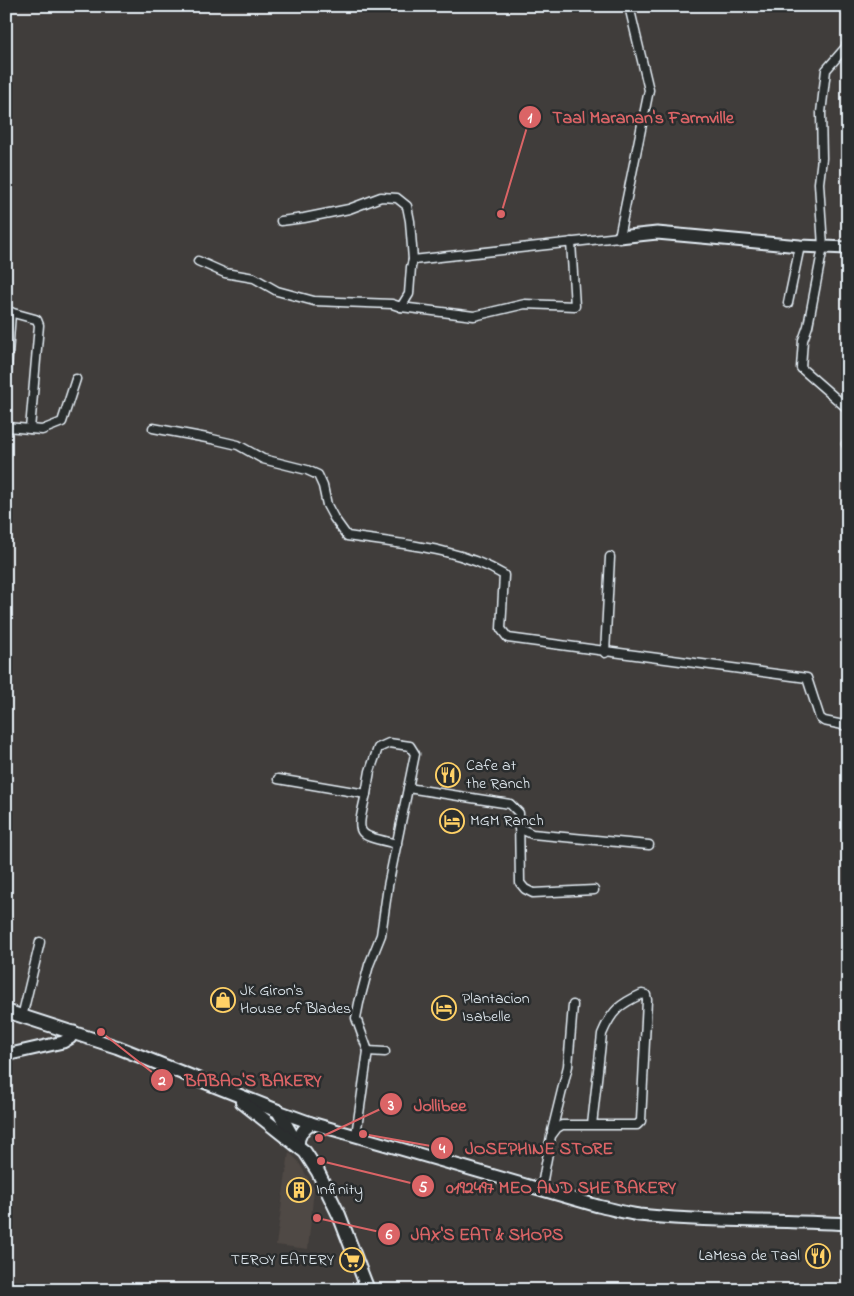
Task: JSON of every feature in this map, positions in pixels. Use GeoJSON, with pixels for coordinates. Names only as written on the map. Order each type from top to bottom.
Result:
{"type":"FeatureCollection","features":[{"type":"Feature","properties":{"kind":"main road"},"geometry":{"type":"LineString","coordinates":[[619,237],[657,233],[800,246],[848,248]]}},
{"type":"Feature","properties":{"kind":"main road"},"geometry":{"type":"LineString","coordinates":[[6,1011],[117,1046],[228,1092],[311,1123],[540,1191],[598,1206],[639,1215],[848,1224]]}},
{"type":"Feature","properties":{"kind":"main road"},"geometry":{"type":"LineString","coordinates":[[6,1055],[63,1042],[70,1038],[74,1032]]}},
{"type":"Feature","properties":{"kind":"main road"},"geometry":{"type":"LineString","coordinates":[[228,1092],[305,1152],[318,1172],[339,1215],[368,1290]]}},
{"type":"Feature","properties":{"kind":"main road"},"geometry":{"type":"LineString","coordinates":[[278,1111],[298,1146]]}},
{"type":"Feature","properties":{"kind":"main road"},"geometry":{"type":"LineString","coordinates":[[298,1146],[298,1139],[311,1123]]}},
{"type":"Feature","properties":{"kind":"street"},"geometry":{"type":"LineString","coordinates":[[413,260],[619,237],[649,90],[630,6]]}},
{"type":"Feature","properties":{"kind":"street"},"geometry":{"type":"LineString","coordinates":[[848,42],[826,70],[821,112],[822,158],[819,183],[823,247],[808,326],[803,340],[801,368],[848,409]]}},
{"type":"Feature","properties":{"kind":"street"},"geometry":{"type":"LineString","coordinates":[[281,220],[304,218],[348,209],[381,197],[396,198],[407,206],[413,260],[409,294],[401,307]]}},
{"type":"Feature","properties":{"kind":"street"},"geometry":{"type":"LineString","coordinates":[[198,260],[226,273],[254,278],[277,291],[314,301],[392,304],[401,307],[474,316],[525,304],[575,306],[571,242]]}},
{"type":"Feature","properties":{"kind":"street"},"geometry":{"type":"LineString","coordinates":[[788,303],[800,246]]}},
{"type":"Feature","properties":{"kind":"street"},"geometry":{"type":"LineString","coordinates":[[6,384],[9,312],[37,320],[39,325],[30,429]]}},
{"type":"Feature","properties":{"kind":"street"},"geometry":{"type":"LineString","coordinates":[[6,427],[42,430],[62,422],[76,379]]}},
{"type":"Feature","properties":{"kind":"street"},"geometry":{"type":"LineString","coordinates":[[153,428],[238,446],[263,459],[307,470],[318,475],[323,486],[327,505],[347,536],[444,552],[489,566],[504,575],[501,628],[508,638],[605,653],[807,678],[820,718],[824,721],[848,726]]}},
{"type":"Feature","properties":{"kind":"street"},"geometry":{"type":"LineString","coordinates":[[605,653],[610,556]]}},
{"type":"Feature","properties":{"kind":"street"},"geometry":{"type":"LineString","coordinates":[[356,1135],[368,1051],[356,1018],[369,966],[381,935],[388,886],[397,844],[415,754],[410,746],[389,743],[378,748],[370,771],[359,822],[361,831],[366,837],[397,844]]}},
{"type":"Feature","properties":{"kind":"street"},"geometry":{"type":"LineString","coordinates":[[278,779],[366,794]]}},
{"type":"Feature","properties":{"kind":"street"},"geometry":{"type":"LineString","coordinates":[[408,788],[510,804],[519,813],[520,883],[525,889],[533,893],[594,890]]}},
{"type":"Feature","properties":{"kind":"street"},"geometry":{"type":"LineString","coordinates":[[519,828],[532,834],[649,845]]}},
{"type":"Feature","properties":{"kind":"street"},"geometry":{"type":"LineString","coordinates":[[22,1017],[40,942]]}},
{"type":"Feature","properties":{"kind":"street"},"geometry":{"type":"LineString","coordinates":[[551,1136],[556,1128],[562,1125],[592,1125],[637,1125],[641,1121],[646,995],[642,994],[622,1003],[608,1020],[602,1034],[592,1125]]}},
{"type":"Feature","properties":{"kind":"street"},"geometry":{"type":"LineString","coordinates":[[540,1191],[568,1066],[573,1005]]}},
{"type":"Feature","properties":{"kind":"street"},"geometry":{"type":"LineString","coordinates":[[368,1051],[385,1052]]}},
{"type":"Feature","properties":{"kind":"shaded area"},"geometry":{"type":"Polygon","coordinates":[[[289,1152],[298,1161],[314,1189],[308,1249],[276,1245],[289,1152]]]}},
{"type":"Feature","properties":{"kind":"place","name":"Taal Maranan's Farmville"},"geometry":{"type":"Point","coordinates":[501,214]}},
{"type":"Feature","properties":{"kind":"place","name":"Cafe at the Ranch"},"geometry":{"type":"Point","coordinates":[448,775]}},
{"type":"Feature","properties":{"kind":"place","name":"MGM Ranch"},"geometry":{"type":"Point","coordinates":[452,821]}},
{"type":"Feature","properties":{"kind":"place","name":"JK Giron's House of Blades"},"geometry":{"type":"Point","coordinates":[223,1000]}},
{"type":"Feature","properties":{"kind":"place","name":"Plantacion Isabelle"},"geometry":{"type":"Point","coordinates":[444,1008]}},
{"type":"Feature","properties":{"kind":"place","name":"BABAO'S BAKERY"},"geometry":{"type":"Point","coordinates":[101,1032]}},
{"type":"Feature","properties":{"kind":"place","name":"JOSEPHINE STORE"},"geometry":{"type":"Point","coordinates":[363,1134]}},
{"type":"Feature","properties":{"kind":"place","name":"Jollibee"},"geometry":{"type":"Point","coordinates":[319,1138]}},
{"type":"Feature","properties":{"kind":"place","name":"0192497 MEO AND SHE BAKERY"},"geometry":{"type":"Point","coordinates":[321,1161]}},
{"type":"Feature","properties":{"kind":"place","name":"Infinity"},"geometry":{"type":"Point","coordinates":[299,1190]}},
{"type":"Feature","properties":{"kind":"place","name":"JAX'S EAT & SHOPS"},"geometry":{"type":"Point","coordinates":[317,1218]}},
{"type":"Feature","properties":{"kind":"place","name":"LaMesa de Taal"},"geometry":{"type":"Point","coordinates":[818,1256]}},
{"type":"Feature","properties":{"kind":"place","name":"TEROY EATERY"},"geometry":{"type":"Point","coordinates":[352,1260]}}]}
